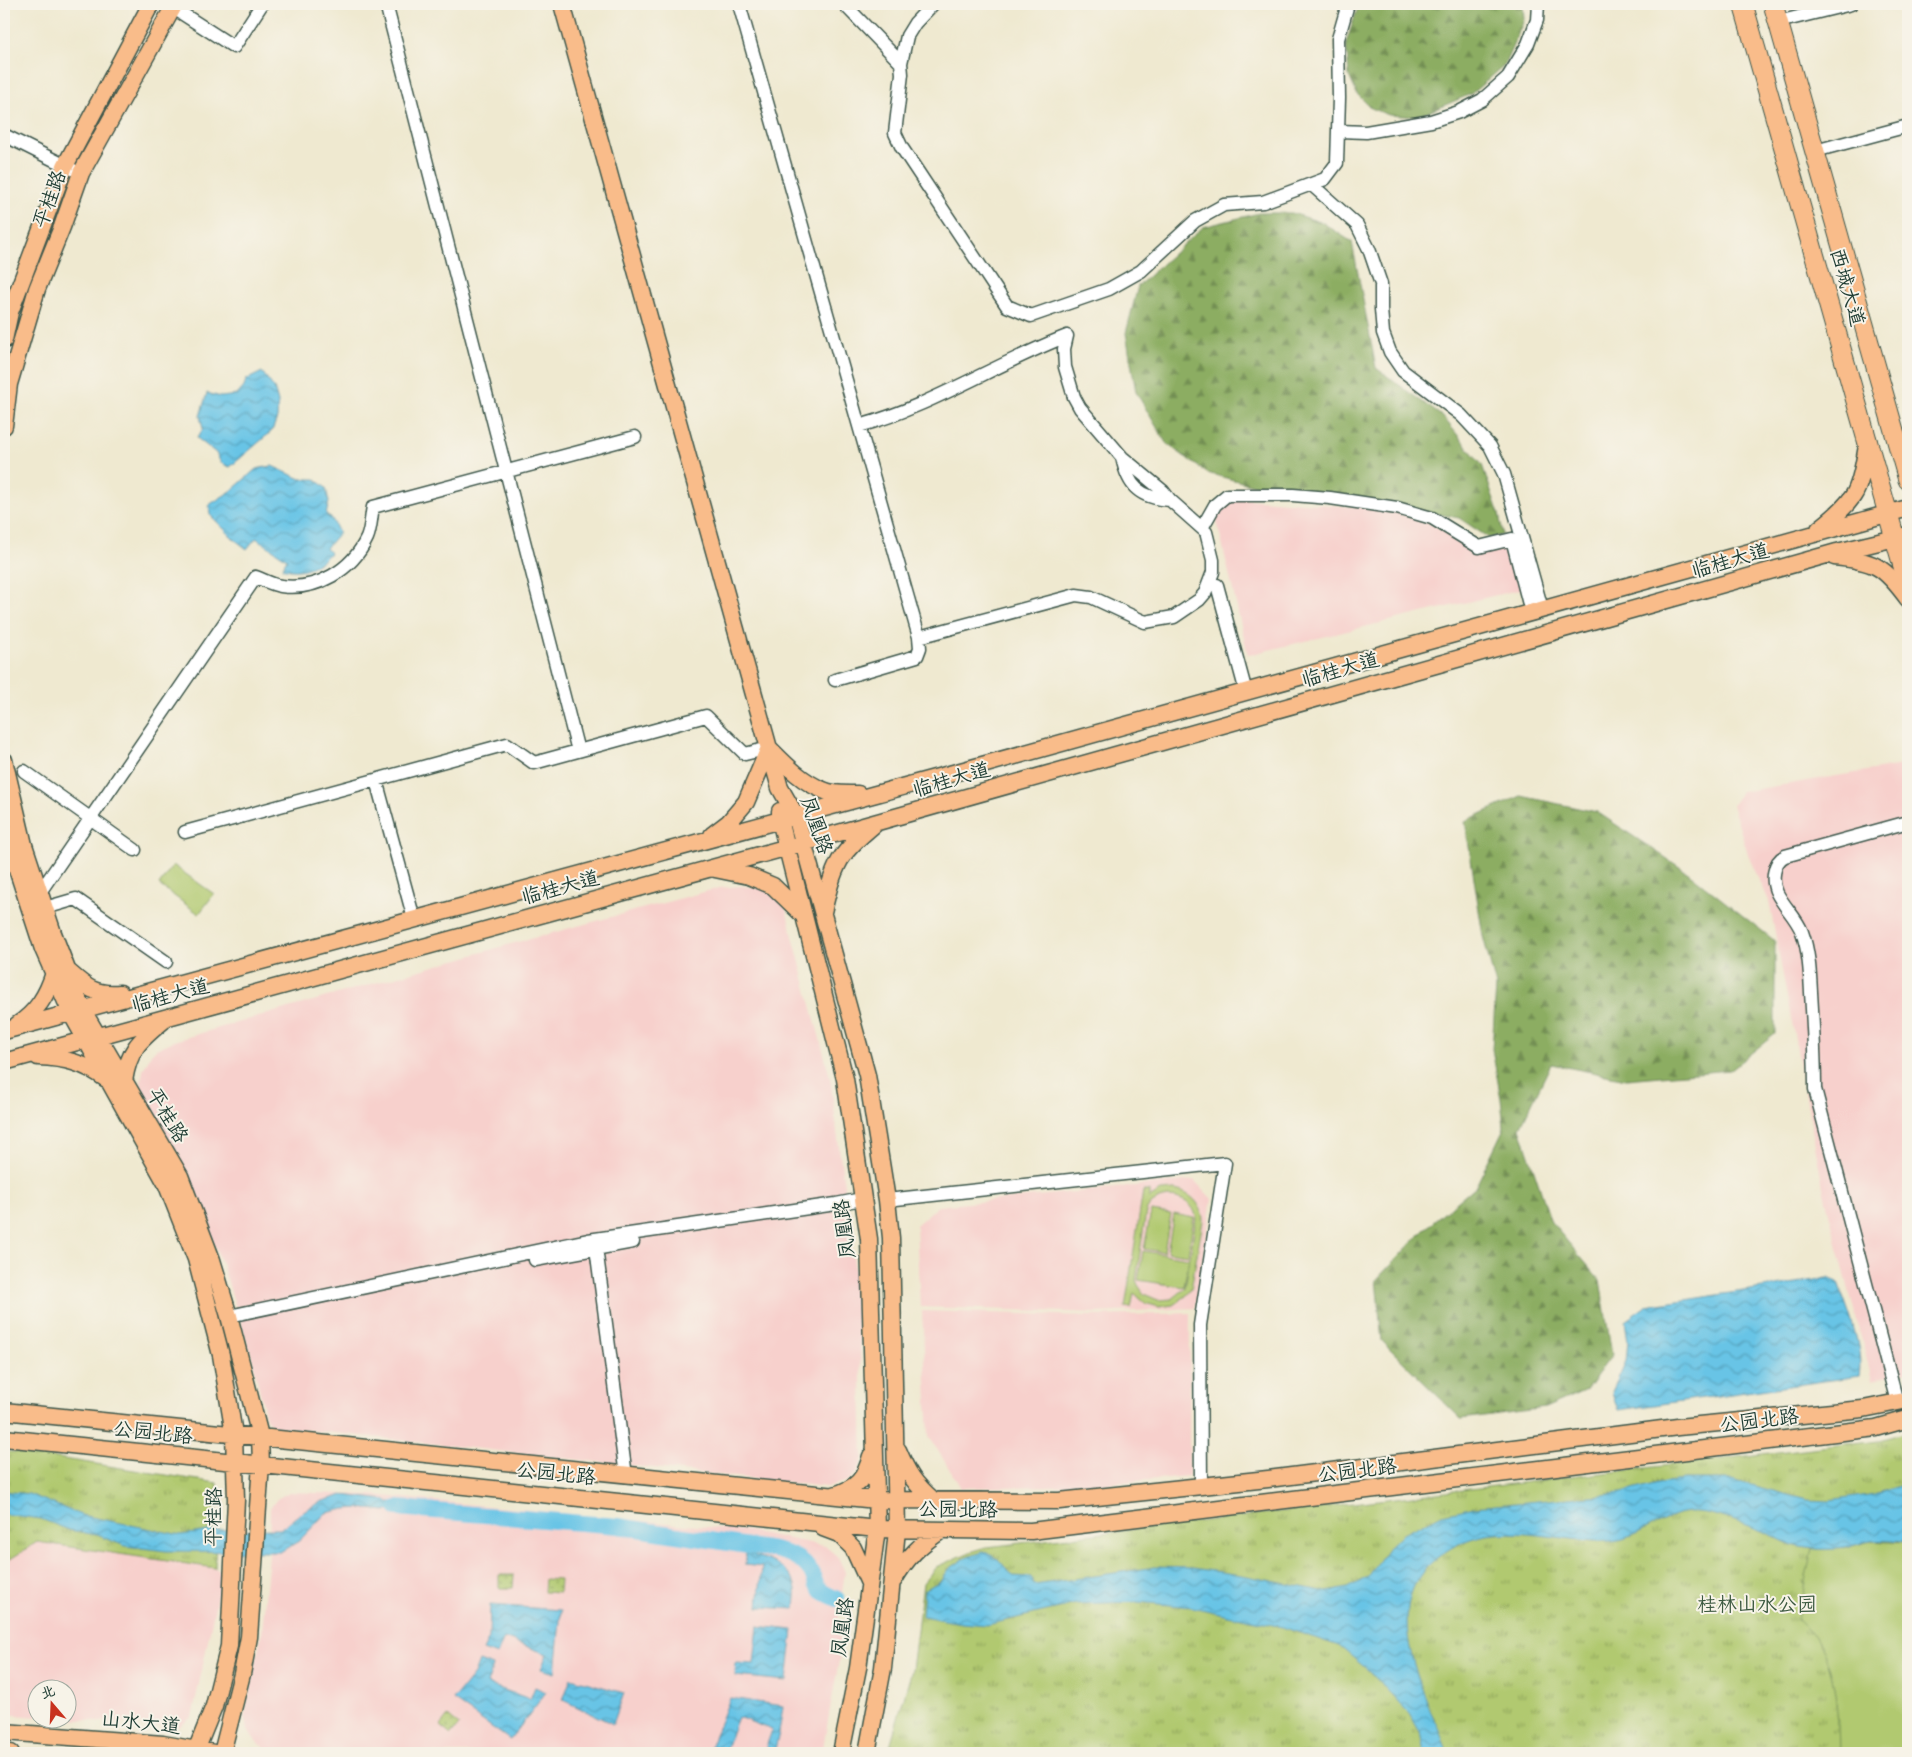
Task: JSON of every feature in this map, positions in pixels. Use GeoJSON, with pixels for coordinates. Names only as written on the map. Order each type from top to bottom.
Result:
{"type":"FeatureCollection","features":[{"type":"Feature","properties":{"kind":"highway","name":"西城大道"},"geometry":{"type":"LineString","coordinates":[[1743,4],[1889,512],[1902,536],[1908,584]]}},
{"type":"Feature","properties":{"kind":"highway","name":"西城大道"},"geometry":{"type":"LineString","coordinates":[[1773,4],[1908,480]]}},
{"type":"Feature","properties":{"kind":"main road","name":"平桂路"},"geometry":{"type":"LineString","coordinates":[[4,340],[10,312],[65,166],[152,4]]}},
{"type":"Feature","properties":{"kind":"main road","name":"凤凰路"},"geometry":{"type":"LineString","coordinates":[[562,4],[795,845],[822,914],[867,1075],[887,1200],[891,1238],[897,1530],[883,1668],[867,1753]]}},
{"type":"Feature","properties":{"kind":"main road","name":"平桂路"},"geometry":{"type":"LineString","coordinates":[[4,426],[9,384],[37,290],[81,174],[174,6]]}},
{"type":"Feature","properties":{"kind":"main road"},"geometry":{"type":"LineString","coordinates":[[1895,434],[1908,455]]}},
{"type":"Feature","properties":{"kind":"main road"},"geometry":{"type":"LineString","coordinates":[[1814,534],[1839,512],[1854,495],[1863,467],[1868,438]]}},
{"type":"Feature","properties":{"kind":"main road","name":"临桂大道"},"geometry":{"type":"LineString","coordinates":[[6,1030],[874,795],[1908,508]]}},
{"type":"Feature","properties":{"kind":"main road","name":"临桂大道"},"geometry":{"type":"LineString","coordinates":[[4,1062],[795,845],[1822,556],[1902,536]]}},
{"type":"Feature","properties":{"kind":"main road"},"geometry":{"type":"LineString","coordinates":[[1822,556],[1866,561],[1887,572],[1908,599]]}},
{"type":"Feature","properties":{"kind":"main road"},"geometry":{"type":"LineString","coordinates":[[706,840],[729,822],[746,802],[769,748],[801,777],[823,791],[840,794],[874,795]]}},
{"type":"Feature","properties":{"kind":"main road","name":"平桂路"},"geometry":{"type":"LineString","coordinates":[[4,760],[24,845],[42,900],[61,972],[77,1011],[116,1081],[180,1176],[212,1260],[230,1320],[260,1436],[261,1464],[256,1563],[249,1637],[242,1674],[222,1753]]}},
{"type":"Feature","properties":{"kind":"main road"},"geometry":{"type":"LineString","coordinates":[[822,914],[830,885],[840,861],[851,846],[877,822]]}},
{"type":"Feature","properties":{"kind":"main road","name":"平桂路"},"geometry":{"type":"LineString","coordinates":[[4,829],[43,948],[61,972]]}},
{"type":"Feature","properties":{"kind":"main road","name":"凤凰路"},"geometry":{"type":"LineString","coordinates":[[795,845],[804,916],[845,1079],[869,1239],[877,1529],[858,1668],[841,1753]]}},
{"type":"Feature","properties":{"kind":"main road"},"geometry":{"type":"LineString","coordinates":[[710,868],[749,876],[773,886],[804,916]]}},
{"type":"Feature","properties":{"kind":"main road"},"geometry":{"type":"LineString","coordinates":[[6,1030],[34,1013],[61,972],[94,991],[106,994],[150,991]]}},
{"type":"Feature","properties":{"kind":"main road"},"geometry":{"type":"LineString","coordinates":[[24,1057],[58,1058],[78,1062],[116,1081],[136,1047],[168,1017]]}},
{"type":"Feature","properties":{"kind":"main road","name":"平桂路"},"geometry":{"type":"LineString","coordinates":[[116,1081],[166,1184],[196,1259],[220,1355],[234,1434],[236,1500],[229,1646],[214,1706],[196,1752]]}},
{"type":"Feature","properties":{"kind":"main road","name":"公园北路"},"geometry":{"type":"LineString","coordinates":[[4,1411],[876,1500],[1059,1501],[1200,1486],[1678,1427],[1863,1409],[1905,1399]]}},
{"type":"Feature","properties":{"kind":"main road","name":"公园北路"},"geometry":{"type":"LineString","coordinates":[[4,1438],[877,1529],[1031,1531],[1866,1429],[1908,1419]]}},
{"type":"Feature","properties":{"kind":"main road"},"geometry":{"type":"LineString","coordinates":[[831,1495],[847,1491],[862,1480],[868,1467],[874,1441]]}},
{"type":"Feature","properties":{"kind":"main road"},"geometry":{"type":"LineString","coordinates":[[895,1441],[906,1469],[916,1485],[933,1500]]}},
{"type":"Feature","properties":{"kind":"main road"},"geometry":{"type":"LineString","coordinates":[[802,1521],[839,1534],[853,1548],[870,1585]]}},
{"type":"Feature","properties":{"kind":"main road"},"geometry":{"type":"LineString","coordinates":[[891,1587],[900,1568],[914,1550],[942,1530]]}},
{"type":"Feature","properties":{"kind":"main road","name":"山水大道"},"geometry":{"type":"LineString","coordinates":[[4,1732],[163,1744],[196,1752],[214,1753]]}},
{"type":"Feature","properties":{"kind":"main road"},"geometry":{"type":"LineString","coordinates":[[4,1753],[11,1753]]}},
{"type":"Feature","properties":{"kind":"street"},"geometry":{"type":"LineString","coordinates":[[174,6],[234,47],[262,4]]}},
{"type":"Feature","properties":{"kind":"street"},"geometry":{"type":"LineString","coordinates":[[386,4],[578,751]]}},
{"type":"Feature","properties":{"kind":"street"},"geometry":{"type":"LineString","coordinates":[[739,4],[919,637],[920,648],[917,656],[835,680]]}},
{"type":"Feature","properties":{"kind":"street"},"geometry":{"type":"LineString","coordinates":[[844,4],[901,63]]}},
{"type":"Feature","properties":{"kind":"street"},"geometry":{"type":"LineString","coordinates":[[933,4],[907,36],[901,63],[902,74],[895,132],[902,148],[1007,306],[1031,316],[1109,289],[1141,271],[1195,221],[1224,205],[1263,202],[1325,179],[1337,163],[1339,131],[1338,39],[1348,4]]}},
{"type":"Feature","properties":{"kind":"street"},"geometry":{"type":"LineString","coordinates":[[1339,131],[1366,132],[1431,121],[1459,112],[1482,100],[1508,77],[1528,44],[1537,20],[1538,4]]}},
{"type":"Feature","properties":{"kind":"street"},"geometry":{"type":"LineString","coordinates":[[1778,22],[1851,4]]}},
{"type":"Feature","properties":{"kind":"street"},"geometry":{"type":"LineString","coordinates":[[1815,151],[1908,126]]}},
{"type":"Feature","properties":{"kind":"street"},"geometry":{"type":"LineString","coordinates":[[4,135],[81,174]]}},
{"type":"Feature","properties":{"kind":"street"},"geometry":{"type":"LineString","coordinates":[[1312,185],[1357,225],[1370,249],[1381,284],[1381,309],[1384,333],[1390,352],[1403,371],[1461,415],[1490,446],[1504,474],[1537,611]]}},
{"type":"Feature","properties":{"kind":"street"},"geometry":{"type":"LineString","coordinates":[[860,426],[883,419],[1014,360],[1036,348],[1067,336],[1064,348],[1065,367],[1074,396],[1080,408],[1122,457],[1128,476],[1141,492],[1152,499],[1170,500],[1202,528],[1210,541],[1213,572],[1209,587],[1199,600],[1174,617],[1145,622],[1091,597],[1076,595],[919,637]]}},
{"type":"Feature","properties":{"kind":"street"},"geometry":{"type":"LineString","coordinates":[[42,900],[90,818],[256,577],[279,586],[291,587],[307,586],[322,581],[338,573],[362,547],[368,536],[372,507],[635,437]]}},
{"type":"Feature","properties":{"kind":"street"},"geometry":{"type":"LineString","coordinates":[[1202,528],[1215,505],[1227,495],[1293,495],[1330,498],[1415,512],[1432,518],[1479,547],[1512,538],[1537,611]]}},
{"type":"Feature","properties":{"kind":"street"},"geometry":{"type":"LineString","coordinates":[[1217,584],[1246,692]]}},
{"type":"Feature","properties":{"kind":"street"},"geometry":{"type":"LineString","coordinates":[[185,832],[506,744],[534,763],[706,716],[745,754],[769,748]]}},
{"type":"Feature","properties":{"kind":"street"},"geometry":{"type":"LineString","coordinates":[[24,771],[135,850]]}},
{"type":"Feature","properties":{"kind":"street"},"geometry":{"type":"LineString","coordinates":[[376,780],[414,919]]}},
{"type":"Feature","properties":{"kind":"street"},"geometry":{"type":"LineString","coordinates":[[1905,1399],[1815,1089],[1815,1043],[1809,965],[1804,938],[1796,920],[1776,892],[1774,877],[1776,865],[1785,856],[1908,822]]}},
{"type":"Feature","properties":{"kind":"street"},"geometry":{"type":"LineString","coordinates":[[42,900],[76,899],[166,962]]}},
{"type":"Feature","properties":{"kind":"street"},"geometry":{"type":"LineString","coordinates":[[887,1200],[1225,1162],[1200,1325],[1200,1486]]}},
{"type":"Feature","properties":{"kind":"street"},"geometry":{"type":"LineString","coordinates":[[230,1320],[390,1290],[592,1244],[836,1204],[863,1203]]}},
{"type":"Feature","properties":{"kind":"street"},"geometry":{"type":"LineString","coordinates":[[592,1244],[623,1475]]}},
{"type":"Feature","properties":{"kind":"shaded area"},"geometry":{"type":"Polygon","coordinates":[[[1230,498],[1400,510],[1412,513],[1471,546],[1518,540],[1530,587],[1248,655],[1214,509],[1230,498]]]}},
{"type":"Feature","properties":{"kind":"shaded area"},"geometry":{"type":"Polygon","coordinates":[[[1908,764],[1908,1372],[1872,1380],[1824,1193],[1769,901],[1750,860],[1732,805],[1741,792],[1908,764]]]}},
{"type":"Feature","properties":{"kind":"shaded area"},"geometry":{"type":"Polygon","coordinates":[[[741,886],[761,888],[772,892],[785,906],[830,1077],[859,1302],[863,1458],[858,1471],[848,1481],[827,1487],[272,1426],[266,1418],[251,1354],[222,1264],[187,1176],[143,1093],[141,1083],[143,1070],[151,1054],[156,1049],[174,1041],[511,944],[719,888],[741,886]]]}},
{"type":"Feature","properties":{"kind":"shaded area"},"geometry":{"type":"Polygon","coordinates":[[[1194,1180],[1212,1199],[1195,1308],[1095,1313],[920,1307],[916,1225],[938,1206],[1194,1180]]]}},
{"type":"Feature","properties":{"kind":"shaded area"},"geometry":{"type":"Polygon","coordinates":[[[922,1311],[1092,1316],[1190,1313],[1189,1476],[1092,1485],[961,1488],[929,1436],[922,1311]]]}},
{"type":"Feature","properties":{"kind":"shaded area"},"geometry":{"type":"Polygon","coordinates":[[[289,1492],[373,1495],[749,1531],[825,1546],[838,1557],[845,1572],[838,1622],[841,1650],[822,1753],[273,1753],[256,1741],[249,1732],[244,1718],[262,1633],[269,1554],[270,1508],[277,1499],[289,1492]]]}},
{"type":"Feature","properties":{"kind":"shaded area"},"geometry":{"type":"Polygon","coordinates":[[[37,1542],[215,1568],[222,1573],[192,1717],[178,1727],[78,1720],[78,1680],[28,1680],[28,1716],[4,1714],[4,1563],[37,1542]]]}},
{"type":"Feature","properties":{"kind":"green space"},"geometry":{"type":"Polygon","coordinates":[[[1359,4],[1523,4],[1524,20],[1504,66],[1471,94],[1417,117],[1389,115],[1371,108],[1357,94],[1349,76],[1346,43],[1359,4]]]}},
{"type":"Feature","properties":{"kind":"green space"},"geometry":{"type":"Polygon","coordinates":[[[1259,213],[1292,213],[1323,223],[1352,242],[1376,368],[1443,417],[1482,465],[1499,514],[1503,535],[1489,538],[1459,518],[1320,492],[1257,486],[1207,473],[1166,443],[1136,392],[1126,333],[1138,286],[1203,227],[1259,213]]]}},
{"type":"Feature","properties":{"kind":"green space"},"geometry":{"type":"Polygon","coordinates":[[[1521,796],[1597,812],[1687,872],[1775,941],[1775,1034],[1730,1070],[1626,1079],[1551,1064],[1520,1128],[1551,1222],[1600,1280],[1612,1355],[1586,1390],[1545,1408],[1461,1419],[1382,1341],[1376,1280],[1425,1229],[1476,1186],[1504,1128],[1492,1049],[1496,986],[1483,936],[1465,821],[1521,796]]]}},
{"type":"Feature","properties":{"kind":"green space"},"geometry":{"type":"Polygon","coordinates":[[[173,865],[214,894],[199,914],[159,885],[173,865]]]}},
{"type":"Feature","properties":{"kind":"green space"},"geometry":{"type":"Polygon","coordinates":[[[1174,1190],[1185,1193],[1201,1209],[1203,1221],[1191,1289],[1186,1296],[1173,1305],[1159,1307],[1145,1303],[1134,1293],[1131,1308],[1125,1307],[1143,1191],[1149,1191],[1149,1198],[1161,1191],[1174,1190]],[[1170,1197],[1155,1201],[1146,1212],[1136,1280],[1144,1294],[1158,1300],[1172,1299],[1185,1288],[1196,1217],[1190,1205],[1183,1200],[1170,1197]]]}},
{"type":"Feature","properties":{"kind":"green space"},"geometry":{"type":"Polygon","coordinates":[[[1151,1211],[1171,1214],[1164,1252],[1144,1249],[1151,1211]]]}},
{"type":"Feature","properties":{"kind":"green space"},"geometry":{"type":"Polygon","coordinates":[[[1174,1214],[1194,1218],[1188,1255],[1167,1252],[1174,1214]]]}},
{"type":"Feature","properties":{"kind":"green space"},"geometry":{"type":"Polygon","coordinates":[[[1143,1251],[1189,1258],[1184,1287],[1138,1280],[1143,1251]]]}},
{"type":"Feature","properties":{"kind":"green space","name":"桂林山水公园"},"geometry":{"type":"Polygon","coordinates":[[[1908,1432],[1908,1753],[888,1753],[912,1670],[923,1583],[936,1567],[970,1552],[987,1547],[1879,1440],[1908,1432]]]}},
{"type":"Feature","properties":{"kind":"green space"},"geometry":{"type":"Polygon","coordinates":[[[4,1452],[19,1452],[217,1483],[215,1568],[37,1542],[4,1563],[4,1452]]]}},
{"type":"Feature","properties":{"kind":"green space"},"geometry":{"type":"Polygon","coordinates":[[[1869,1541],[1908,1543],[1908,1753],[1839,1753],[1835,1694],[1828,1665],[1816,1639],[1797,1620],[1812,1548],[1845,1548],[1869,1541]]]}},
{"type":"Feature","properties":{"kind":"green space"},"geometry":{"type":"Polygon","coordinates":[[[499,1575],[514,1575],[513,1588],[499,1588],[499,1575]]]}},
{"type":"Feature","properties":{"kind":"green space"},"geometry":{"type":"Polygon","coordinates":[[[545,1579],[560,1580],[559,1593],[544,1592],[545,1579]]]}},
{"type":"Feature","properties":{"kind":"green space"},"geometry":{"type":"Polygon","coordinates":[[[448,1716],[459,1725],[451,1735],[440,1726],[448,1716]]]}},
{"type":"Feature","properties":{"kind":"water"},"geometry":{"type":"Polygon","coordinates":[[[262,372],[274,388],[278,402],[277,418],[272,431],[230,467],[221,463],[216,453],[197,438],[203,429],[200,416],[207,393],[221,397],[237,395],[244,387],[246,380],[262,372]]]}},
{"type":"Feature","properties":{"kind":"water"},"geometry":{"type":"Polygon","coordinates":[[[272,466],[301,479],[315,479],[326,488],[329,502],[326,515],[332,519],[339,533],[326,548],[330,553],[325,558],[302,570],[282,568],[287,559],[256,538],[247,549],[210,515],[209,505],[231,491],[256,469],[272,466]]]}},
{"type":"Feature","properties":{"kind":"water"},"geometry":{"type":"Polygon","coordinates":[[[1828,1278],[1838,1282],[1850,1316],[1859,1353],[1859,1376],[1618,1410],[1612,1392],[1626,1361],[1628,1341],[1625,1321],[1646,1306],[1828,1278]]]}},
{"type":"Feature","properties":{"kind":"water"},"geometry":{"type":"Polygon","coordinates":[[[1684,1480],[1732,1480],[1807,1500],[1829,1501],[1875,1494],[1908,1483],[1908,1543],[1876,1541],[1864,1542],[1839,1549],[1808,1548],[1796,1546],[1733,1520],[1698,1512],[1678,1514],[1631,1536],[1612,1541],[1510,1533],[1487,1535],[1464,1542],[1437,1558],[1419,1578],[1409,1601],[1407,1626],[1411,1652],[1419,1679],[1448,1753],[1424,1753],[1420,1732],[1409,1713],[1368,1670],[1339,1646],[1282,1627],[1192,1607],[1137,1602],[1076,1604],[987,1625],[961,1623],[922,1616],[924,1590],[942,1580],[949,1569],[965,1558],[983,1552],[998,1559],[1013,1576],[1031,1577],[1034,1585],[1155,1567],[1192,1568],[1242,1575],[1327,1592],[1347,1588],[1368,1577],[1391,1544],[1403,1534],[1442,1514],[1474,1507],[1622,1493],[1657,1483],[1684,1480]]]}},
{"type":"Feature","properties":{"kind":"water"},"geometry":{"type":"Polygon","coordinates":[[[4,1491],[29,1494],[81,1515],[181,1535],[216,1530],[280,1529],[305,1510],[323,1501],[343,1495],[385,1500],[397,1508],[385,1511],[359,1508],[326,1513],[299,1541],[280,1552],[166,1551],[125,1546],[97,1535],[69,1530],[41,1519],[4,1514],[4,1491]]]}},
{"type":"Feature","properties":{"kind":"water"},"geometry":{"type":"Polygon","coordinates":[[[746,1553],[777,1564],[789,1574],[796,1589],[795,1609],[758,1607],[762,1567],[745,1565],[746,1553]]]}},
{"type":"Feature","properties":{"kind":"water"},"geometry":{"type":"Polygon","coordinates":[[[490,1605],[561,1610],[555,1673],[541,1669],[547,1654],[504,1638],[497,1655],[483,1650],[489,1638],[490,1605]]]}},
{"type":"Feature","properties":{"kind":"water"},"geometry":{"type":"Polygon","coordinates":[[[758,1626],[793,1630],[787,1681],[735,1676],[736,1663],[754,1664],[758,1626]]]}},
{"type":"Feature","properties":{"kind":"water"},"geometry":{"type":"Polygon","coordinates":[[[479,1661],[493,1666],[487,1684],[530,1699],[535,1687],[546,1692],[510,1740],[453,1700],[474,1674],[479,1661]]]}},
{"type":"Feature","properties":{"kind":"water"},"geometry":{"type":"Polygon","coordinates":[[[571,1678],[624,1693],[613,1724],[563,1700],[571,1678]]]}},
{"type":"Feature","properties":{"kind":"water"},"geometry":{"type":"Polygon","coordinates":[[[730,1698],[783,1706],[774,1753],[764,1753],[772,1730],[738,1717],[724,1753],[708,1753],[730,1698]]]}},
{"type":"Feature","properties":{"kind":"waterway"},"geometry":{"type":"LineString","coordinates":[[397,1508],[618,1526],[774,1550],[788,1554],[801,1561],[811,1572],[817,1586],[823,1592],[837,1599]]}}]}
